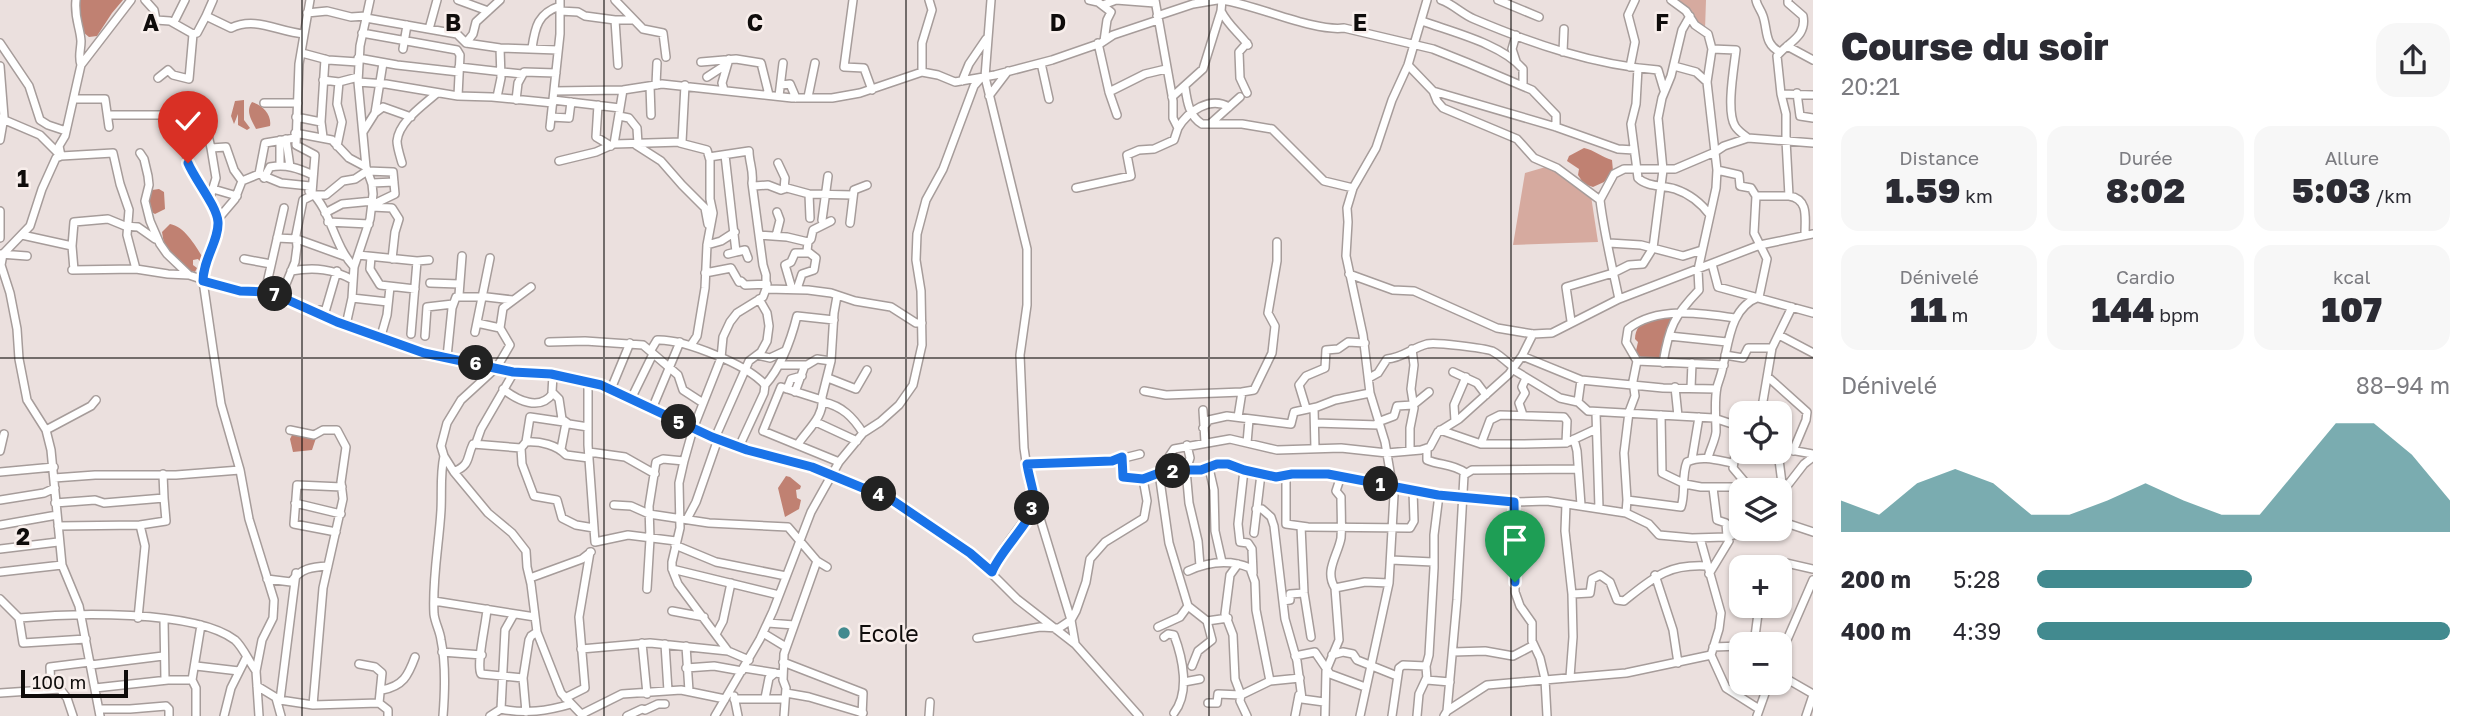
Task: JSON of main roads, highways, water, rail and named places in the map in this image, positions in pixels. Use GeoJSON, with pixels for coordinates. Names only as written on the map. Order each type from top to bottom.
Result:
{"type":"FeatureCollection","features":[{"type":"Feature","properties":{"kind":"place","name":"Ecole"},"geometry":{"type":"Point","coordinates":[844,633]}}]}
